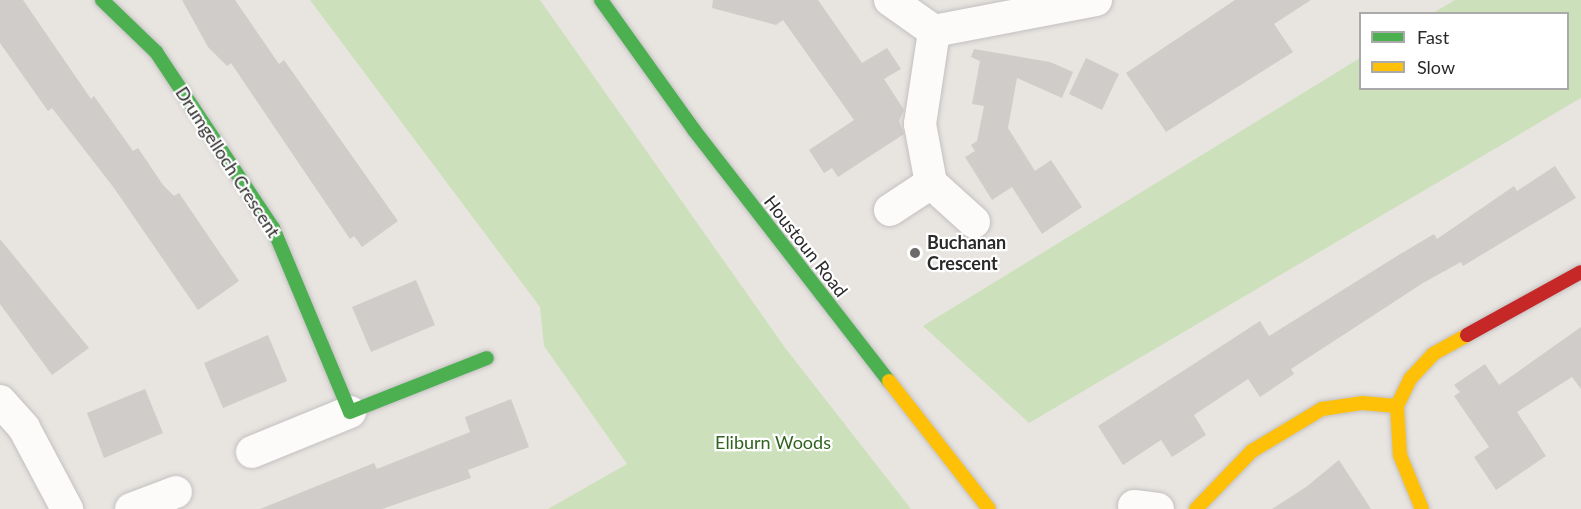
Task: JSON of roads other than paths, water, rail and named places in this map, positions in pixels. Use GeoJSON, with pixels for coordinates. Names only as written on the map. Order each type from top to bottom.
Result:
{"type":"FeatureCollection","features":[{"type":"Feature","properties":{"kind":"street","name":"Drumgelloch Crescent"},"geometry":{"type":"LineString","coordinates":[[102,0],[156,52],[273,228],[350,411]]}},
{"type":"Feature","properties":{"kind":"street","name":"Houstoun Road"},"geometry":{"type":"LineString","coordinates":[[601,0],[701,140],[989,509]]}},
{"type":"Feature","properties":{"kind":"street"},"geometry":{"type":"LineString","coordinates":[[890,0],[934,31],[1096,0]]}},
{"type":"Feature","properties":{"kind":"street"},"geometry":{"type":"LineString","coordinates":[[934,31],[920,124],[931,183],[974,222]]}},
{"type":"Feature","properties":{"kind":"street"},"geometry":{"type":"LineString","coordinates":[[890,210],[931,183]]}},
{"type":"Feature","properties":{"kind":"street"},"geometry":{"type":"LineString","coordinates":[[1422,509],[1400,455],[1397,406],[1410,379],[1433,354],[1581,272]]}},
{"type":"Feature","properties":{"kind":"street"},"geometry":{"type":"LineString","coordinates":[[252,452],[487,358]]}},
{"type":"Feature","properties":{"kind":"street"},"geometry":{"type":"LineString","coordinates":[[0,400],[24,428],[67,509]]}},
{"type":"Feature","properties":{"kind":"street"},"geometry":{"type":"LineString","coordinates":[[1196,509],[1252,451],[1322,409],[1362,403],[1397,406]]}},
{"type":"Feature","properties":{"kind":"street"},"geometry":{"type":"LineString","coordinates":[[131,509],[176,492]]}},
{"type":"Feature","properties":{"kind":"place","name":"Buchanan Crescent"},"geometry":{"type":"Point","coordinates":[915,253]}},
{"type":"Feature","properties":{"kind":"park label","name":"Eliburn Woods"},"geometry":{"type":"Point","coordinates":[773,442]}}]}
